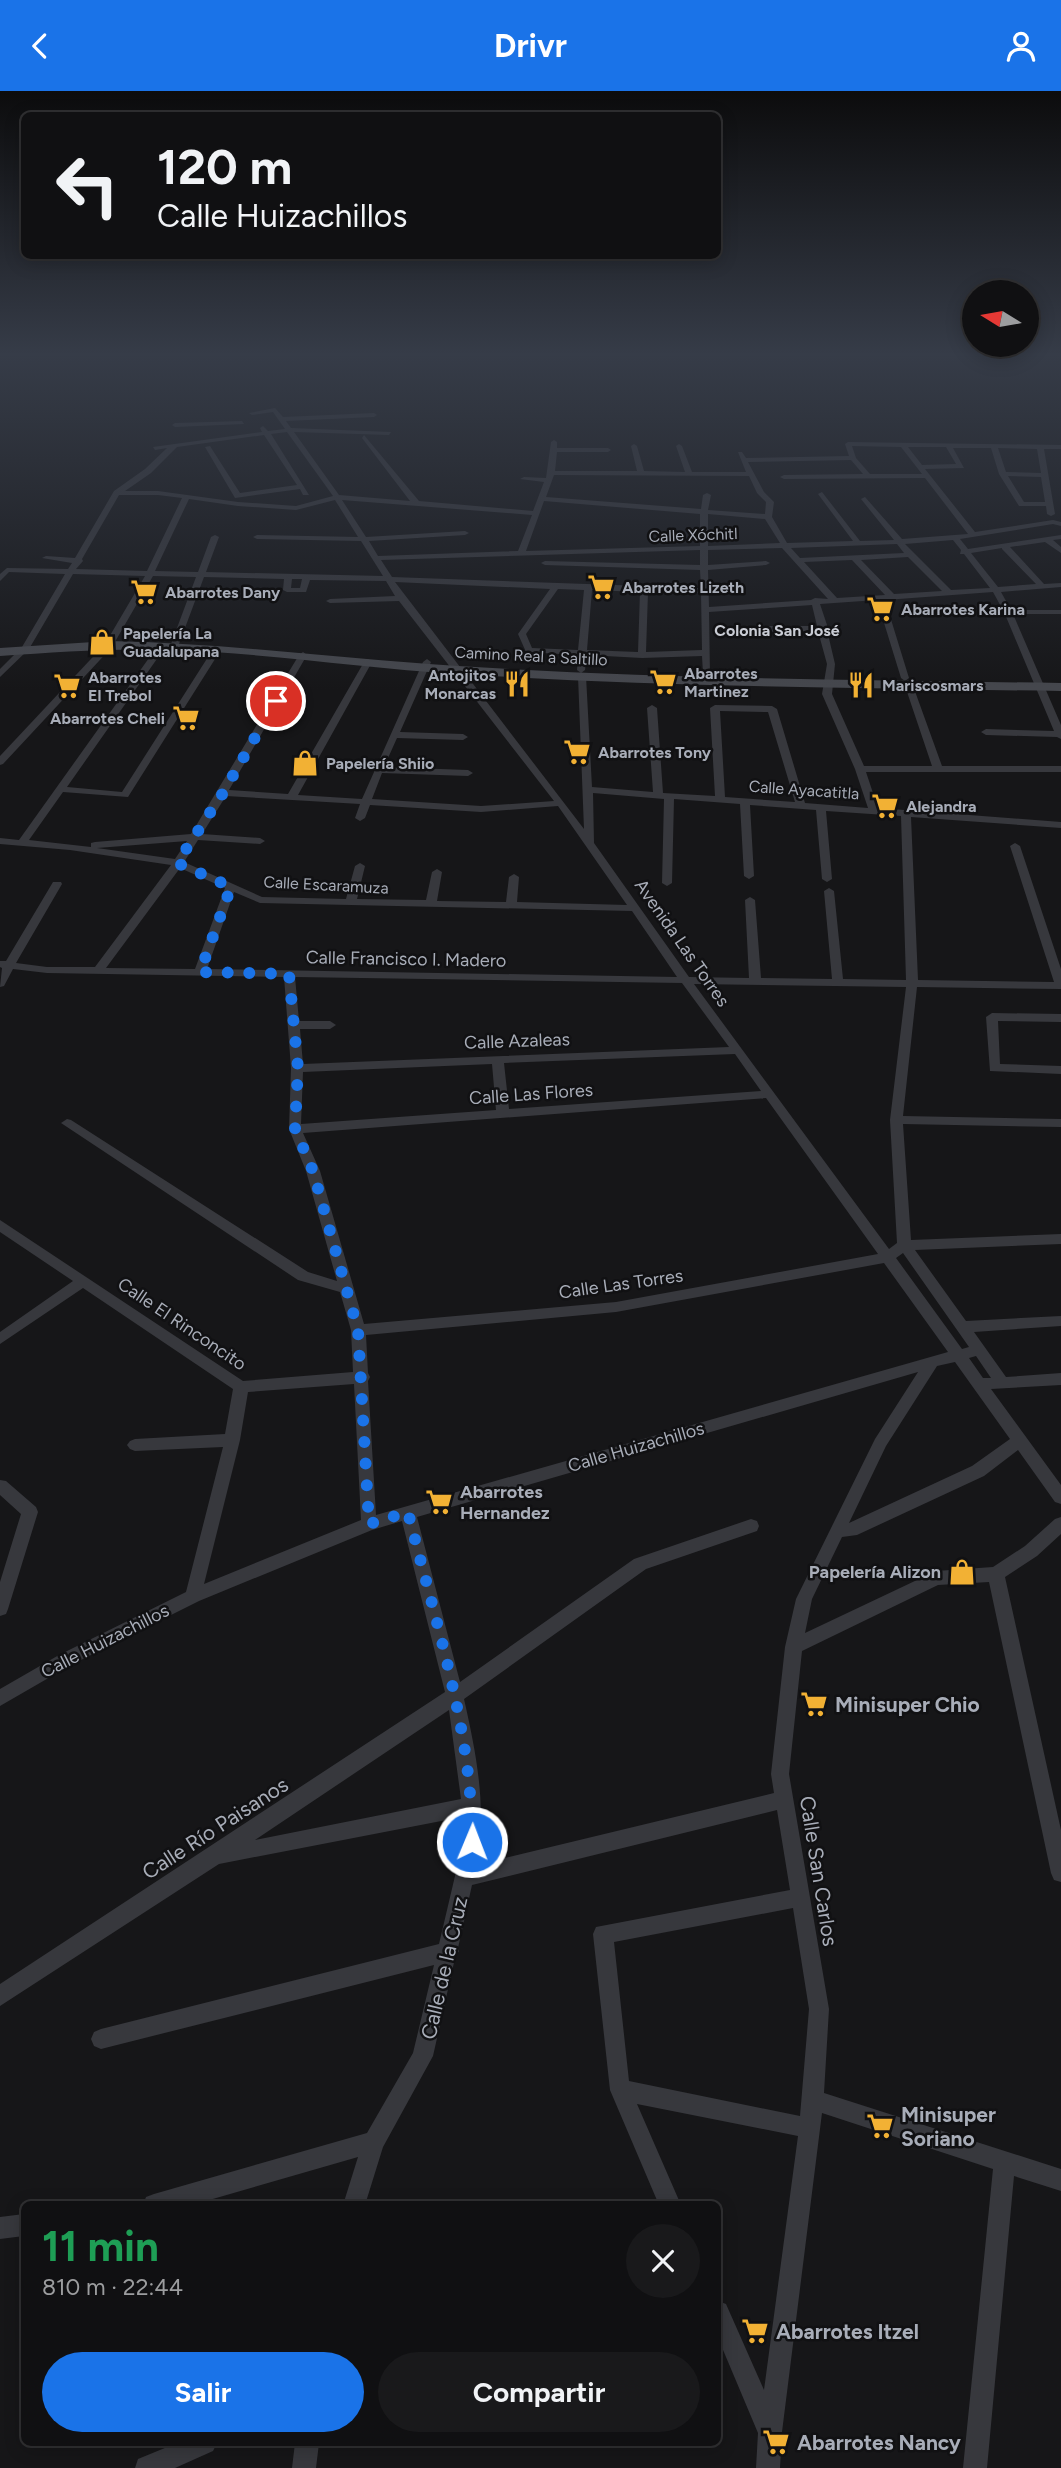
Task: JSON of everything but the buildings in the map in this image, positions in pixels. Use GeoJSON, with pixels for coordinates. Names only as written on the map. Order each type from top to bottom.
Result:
{"type":"FeatureCollection","features":[{"type":"Feature","properties":{"kind":"street"},"geometry":{"type":"LineString","coordinates":[[0,674],[25,648],[117,493],[151,468]]}},
{"type":"Feature","properties":{"kind":"street"},"geometry":{"type":"LineString","coordinates":[[221,468],[238,496],[302,487]]}},
{"type":"Feature","properties":{"kind":"street"},"geometry":{"type":"LineString","coordinates":[[290,468],[312,502]]}},
{"type":"Feature","properties":{"kind":"street","name":"Avenida Las Torres"},"geometry":{"type":"LineString","coordinates":[[316,468],[401,598],[561,803],[686,981],[1061,1497]]}},
{"type":"Feature","properties":{"kind":"street"},"geometry":{"type":"LineString","coordinates":[[388,468],[416,503]]}},
{"type":"Feature","properties":{"kind":"street"},"geometry":{"type":"LineString","coordinates":[[521,553],[550,477],[551,468]]}},
{"type":"Feature","properties":{"kind":"street"},"geometry":{"type":"LineString","coordinates":[[639,468],[641,474]]}},
{"type":"Feature","properties":{"kind":"street"},"geometry":{"type":"LineString","coordinates":[[687,468],[689,474]]}},
{"type":"Feature","properties":{"kind":"street"},"geometry":{"type":"LineString","coordinates":[[747,468],[770,502],[768,517],[785,546],[833,599]]}},
{"type":"Feature","properties":{"kind":"street"},"geometry":{"type":"LineString","coordinates":[[862,468],[869,477]]}},
{"type":"Feature","properties":{"kind":"street"},"geometry":{"type":"LineString","coordinates":[[921,468],[972,534]]}},
{"type":"Feature","properties":{"kind":"street"},"geometry":{"type":"LineString","coordinates":[[1001,468],[1023,504],[1050,505]]}},
{"type":"Feature","properties":{"kind":"street"},"geometry":{"type":"LineString","coordinates":[[1044,468],[1050,505],[1057,523]]}},
{"type":"Feature","properties":{"kind":"street"},"geometry":{"type":"LineString","coordinates":[[524,479],[641,474],[750,474]]}},
{"type":"Feature","properties":{"kind":"street"},"geometry":{"type":"LineString","coordinates":[[1003,474],[1045,475]]}},
{"type":"Feature","properties":{"kind":"street"},"geometry":{"type":"LineString","coordinates":[[784,477],[927,476]]}},
{"type":"Feature","properties":{"kind":"street"},"geometry":{"type":"LineString","coordinates":[[117,493],[158,493],[296,508],[337,497],[536,513]]}},
{"type":"Feature","properties":{"kind":"street"},"geometry":{"type":"LineString","coordinates":[[822,494],[858,543]]}},
{"type":"Feature","properties":{"kind":"street"},"geometry":{"type":"LineString","coordinates":[[707,495],[704,513],[707,674]]}},
{"type":"Feature","properties":{"kind":"street"},"geometry":{"type":"LineString","coordinates":[[0,762],[110,644],[150,574],[186,497]]}},
{"type":"Feature","properties":{"kind":"street"},"geometry":{"type":"LineString","coordinates":[[542,499],[768,517]]}},
{"type":"Feature","properties":{"kind":"street"},"geometry":{"type":"LineString","coordinates":[[865,499],[910,555],[948,592]]}},
{"type":"Feature","properties":{"kind":"street","name":"Calle Xóchitl"},"geometry":{"type":"LineString","coordinates":[[375,558],[899,542],[1057,523]]}},
{"type":"Feature","properties":{"kind":"street"},"geometry":{"type":"LineString","coordinates":[[1019,527],[1021,544]]}},
{"type":"Feature","properties":{"kind":"street"},"geometry":{"type":"LineString","coordinates":[[257,537],[363,539],[465,533]]}},
{"type":"Feature","properties":{"kind":"street"},"geometry":{"type":"LineString","coordinates":[[22,843],[168,645],[215,537]]}},
{"type":"Feature","properties":{"kind":"street"},"geometry":{"type":"LineString","coordinates":[[955,537],[963,552],[995,590],[1008,612],[1060,729],[986,732]]}},
{"type":"Feature","properties":{"kind":"street"},"geometry":{"type":"LineString","coordinates":[[963,552],[1061,537]]}},
{"type":"Feature","properties":{"kind":"street"},"geometry":{"type":"LineString","coordinates":[[1047,539],[1061,551]]}},
{"type":"Feature","properties":{"kind":"street"},"geometry":{"type":"LineString","coordinates":[[1004,547],[1042,586]]}},
{"type":"Feature","properties":{"kind":"street"},"geometry":{"type":"LineString","coordinates":[[798,560],[910,555]]}},
{"type":"Feature","properties":{"kind":"street"},"geometry":{"type":"LineString","coordinates":[[46,558],[79,561]]}},
{"type":"Feature","properties":{"kind":"street"},"geometry":{"type":"LineString","coordinates":[[855,558],[890,595]]}},
{"type":"Feature","properties":{"kind":"street"},"geometry":{"type":"LineString","coordinates":[[545,563],[704,568],[766,563]]}},
{"type":"Feature","properties":{"kind":"street"},"geometry":{"type":"LineString","coordinates":[[0,579],[8,570],[72,571],[706,591]]}},
{"type":"Feature","properties":{"kind":"street"},"geometry":{"type":"LineString","coordinates":[[288,577],[287,590],[294,592],[303,590],[306,578]]}},
{"type":"Feature","properties":{"kind":"street"},"geometry":{"type":"LineString","coordinates":[[705,610],[815,600],[1061,585]]}},
{"type":"Feature","properties":{"kind":"street"},"geometry":{"type":"LineString","coordinates":[[556,587],[522,633],[529,650],[642,655],[705,653]]}},
{"type":"Feature","properties":{"kind":"street"},"geometry":{"type":"LineString","coordinates":[[588,588],[581,673],[590,844]]}},
{"type":"Feature","properties":{"kind":"street"},"geometry":{"type":"LineString","coordinates":[[642,655],[645,589]]}},
{"type":"Feature","properties":{"kind":"street"},"geometry":{"type":"LineString","coordinates":[[880,596],[937,769]]}},
{"type":"Feature","properties":{"kind":"street"},"geometry":{"type":"LineString","coordinates":[[330,601],[401,598]]}},
{"type":"Feature","properties":{"kind":"street"},"geometry":{"type":"LineString","coordinates":[[815,600],[831,664],[827,694],[860,769],[874,811]]}},
{"type":"Feature","properties":{"kind":"street"},"geometry":{"type":"LineString","coordinates":[[1008,612],[1061,612]]}},
{"type":"Feature","properties":{"kind":"street"},"geometry":{"type":"LineString","coordinates":[[751,629],[824,628]]}},
{"type":"Feature","properties":{"kind":"street","name":"Camino Real a Saltillo"},"geometry":{"type":"LineString","coordinates":[[0,650],[110,644],[168,645],[305,651],[426,665]]}},
{"type":"Feature","properties":{"kind":"street","name":"Camino Real a Saltillo"},"geometry":{"type":"LineString","coordinates":[[168,645],[368,662],[581,673],[1038,683],[1061,680]]}},
{"type":"Feature","properties":{"kind":"street"},"geometry":{"type":"LineString","coordinates":[[62,789],[125,795],[218,648]]}},
{"type":"Feature","properties":{"kind":"street"},"geometry":{"type":"LineString","coordinates":[[98,971],[177,863],[223,793],[303,655]]}},
{"type":"Feature","properties":{"kind":"street"},"geometry":{"type":"LineString","coordinates":[[291,798],[368,662]]}},
{"type":"Feature","properties":{"kind":"street"},"geometry":{"type":"LineString","coordinates":[[360,818],[378,770],[426,665]]}},
{"type":"Feature","properties":{"kind":"street","name":"Camino Real a Saltillo"},"geometry":{"type":"LineString","coordinates":[[581,673],[828,679]]}},
{"type":"Feature","properties":{"kind":"street","name":"Camino Real a Saltillo"},"geometry":{"type":"LineString","coordinates":[[1038,683],[1061,687]]}},
{"type":"Feature","properties":{"kind":"street"},"geometry":{"type":"LineString","coordinates":[[652,708],[663,796],[667,883]]}},
{"type":"Feature","properties":{"kind":"street"},"geometry":{"type":"LineString","coordinates":[[720,800],[715,708],[772,709],[800,806]]}},
{"type":"Feature","properties":{"kind":"street"},"geometry":{"type":"LineString","coordinates":[[394,735],[463,737]]}},
{"type":"Feature","properties":{"kind":"street"},"geometry":{"type":"LineString","coordinates":[[860,769],[1061,769]]}},
{"type":"Feature","properties":{"kind":"street"},"geometry":{"type":"LineString","coordinates":[[378,770],[468,773]]}},
{"type":"Feature","properties":{"kind":"street","name":"Calle Ayacatitla"},"geometry":{"type":"LineString","coordinates":[[587,790],[1061,825]]}},
{"type":"Feature","properties":{"kind":"street"},"geometry":{"type":"LineString","coordinates":[[223,793],[364,804],[481,809],[561,803]]}},
{"type":"Feature","properties":{"kind":"street"},"geometry":{"type":"LineString","coordinates":[[745,802],[749,876]]}},
{"type":"Feature","properties":{"kind":"street"},"geometry":{"type":"LineString","coordinates":[[821,807],[838,982]]}},
{"type":"Feature","properties":{"kind":"street"},"geometry":{"type":"LineString","coordinates":[[906,814],[912,983],[896,1120],[904,1245],[1002,1383]]}},
{"type":"Feature","properties":{"kind":"street"},"geometry":{"type":"LineString","coordinates":[[70,847],[194,837],[260,841]]}},
{"type":"Feature","properties":{"kind":"street","name":"Calle Escaramuza"},"geometry":{"type":"LineString","coordinates":[[0,841],[70,847],[177,863],[260,900],[636,908]]}},
{"type":"Feature","properties":{"kind":"street"},"geometry":{"type":"LineString","coordinates":[[1015,846],[1061,985]]}},
{"type":"Feature","properties":{"kind":"street"},"geometry":{"type":"LineString","coordinates":[[350,903],[360,866]]}},
{"type":"Feature","properties":{"kind":"street"},"geometry":{"type":"LineString","coordinates":[[431,905],[437,872]]}},
{"type":"Feature","properties":{"kind":"street"},"geometry":{"type":"LineString","coordinates":[[511,906],[514,877]]}},
{"type":"Feature","properties":{"kind":"street"},"geometry":{"type":"LineString","coordinates":[[0,985],[4,964],[57,884]]}},
{"type":"Feature","properties":{"kind":"street"},"geometry":{"type":"LineString","coordinates":[[200,972],[231,887]]}},
{"type":"Feature","properties":{"kind":"street"},"geometry":{"type":"LineString","coordinates":[[750,900],[755,981]]}},
{"type":"Feature","properties":{"kind":"street","name":"Calle Francisco I. Madero"},"geometry":{"type":"LineString","coordinates":[[4,964],[98,971],[1061,985]]}},
{"type":"Feature","properties":{"kind":"street"},"geometry":{"type":"LineString","coordinates":[[289,974],[298,1068],[295,1129],[313,1171],[358,1330],[363,1377],[369,1524]]}},
{"type":"Feature","properties":{"kind":"street"},"geometry":{"type":"LineString","coordinates":[[1061,1018],[992,1017],[994,1068],[1061,1070]]}},
{"type":"Feature","properties":{"kind":"street"},"geometry":{"type":"LineString","coordinates":[[293,1025],[330,1025]]}},
{"type":"Feature","properties":{"kind":"street","name":"Calle Azaleas"},"geometry":{"type":"LineString","coordinates":[[298,1068],[738,1050]]}},
{"type":"Feature","properties":{"kind":"street"},"geometry":{"type":"LineString","coordinates":[[498,1059],[503,1114]]}},
{"type":"Feature","properties":{"kind":"street","name":"Calle Las Flores"},"geometry":{"type":"LineString","coordinates":[[295,1129],[770,1094]]}},
{"type":"Feature","properties":{"kind":"street"},"geometry":{"type":"LineString","coordinates":[[896,1120],[1061,1123]]}},
{"type":"Feature","properties":{"kind":"street"},"geometry":{"type":"LineString","coordinates":[[67,1123],[303,1276],[348,1289]]}},
{"type":"Feature","properties":{"kind":"street","name":"Calle El Rinconcito"},"geometry":{"type":"LineString","coordinates":[[0,1225],[241,1387],[363,1377]]}},
{"type":"Feature","properties":{"kind":"street"},"geometry":{"type":"LineString","coordinates":[[888,1257],[904,1245],[1061,1239]]}},
{"type":"Feature","properties":{"kind":"street","name":"Calle Las Torres"},"geometry":{"type":"LineString","coordinates":[[358,1330],[616,1307],[888,1257]]}},
{"type":"Feature","properties":{"kind":"street"},"geometry":{"type":"LineString","coordinates":[[0,1339],[83,1281]]}},
{"type":"Feature","properties":{"kind":"street"},"geometry":{"type":"LineString","coordinates":[[962,1327],[1061,1321]]}},
{"type":"Feature","properties":{"kind":"street"},"geometry":{"type":"LineString","coordinates":[[932,1361],[979,1350]]}},
{"type":"Feature","properties":{"kind":"street","name":"Calle Huizachillos"},"geometry":{"type":"LineString","coordinates":[[0,1698],[65,1660],[193,1596],[369,1524],[932,1361]]}},
{"type":"Feature","properties":{"kind":"street","name":"Calle San Carlos"},"geometry":{"type":"LineString","coordinates":[[768,2468],[770,2432],[813,2100],[819,2009],[780,1774],[794,1647],[804,1599],[880,1443],[932,1361]]}},
{"type":"Feature","properties":{"kind":"street"},"geometry":{"type":"LineString","coordinates":[[979,1384],[1061,1379]]}},
{"type":"Feature","properties":{"kind":"street"},"geometry":{"type":"LineString","coordinates":[[193,1596],[232,1440],[241,1387]]}},
{"type":"Feature","properties":{"kind":"street"},"geometry":{"type":"LineString","coordinates":[[135,1445],[232,1440]]}},
{"type":"Feature","properties":{"kind":"street"},"geometry":{"type":"LineString","coordinates":[[838,1529],[851,1530],[978,1471],[1020,1440]]}},
{"type":"Feature","properties":{"kind":"street"},"geometry":{"type":"LineString","coordinates":[[0,1486],[30,1512],[1,1604]]}},
{"type":"Feature","properties":{"kind":"street","name":"Calle de la Cruz"},"geometry":{"type":"LineString","coordinates":[[355,2201],[374,2143],[423,2056],[472,1842],[472,1806],[454,1696],[408,1512]]}},
{"type":"Feature","properties":{"kind":"street"},"geometry":{"type":"LineString","coordinates":[[794,1647],[936,1578],[996,1574],[1031,1552],[1061,1524]]}},
{"type":"Feature","properties":{"kind":"street","name":"Calle Río Paisanos"},"geometry":{"type":"LineString","coordinates":[[0,1996],[454,1696],[640,1564],[751,1525]]}},
{"type":"Feature","properties":{"kind":"street"},"geometry":{"type":"LineString","coordinates":[[996,1574],[1055,1820],[1061,1873]]}},
{"type":"Feature","properties":{"kind":"street"},"geometry":{"type":"LineString","coordinates":[[466,1877],[785,1799]]}},
{"type":"Feature","properties":{"kind":"street"},"geometry":{"type":"LineString","coordinates":[[213,1857],[472,1806]]}},
{"type":"Feature","properties":{"kind":"street"},"geometry":{"type":"LineString","coordinates":[[668,2201],[620,2090],[604,1934],[801,1897]]}},
{"type":"Feature","properties":{"kind":"street"},"geometry":{"type":"LineString","coordinates":[[101,2039],[449,1951]]}},
{"type":"Feature","properties":{"kind":"street"},"geometry":{"type":"LineString","coordinates":[[620,2090],[809,2128]]}},
{"type":"Feature","properties":{"kind":"street"},"geometry":{"type":"LineString","coordinates":[[813,2100],[1061,2181]]}},
{"type":"Feature","properties":{"kind":"street"},"geometry":{"type":"LineString","coordinates":[[168,2201],[374,2143]]}},
{"type":"Feature","properties":{"kind":"street"},"geometry":{"type":"LineString","coordinates":[[975,2468],[1005,2161]]}},
{"type":"Feature","properties":{"kind":"street"},"geometry":{"type":"LineString","coordinates":[[0,2228],[21,2225]]}},
{"type":"Feature","properties":{"kind":"street"},"geometry":{"type":"LineString","coordinates":[[721,2319],[770,2432]]}},
{"type":"Feature","properties":{"kind":"street"},"geometry":{"type":"LineString","coordinates":[[147,2468],[198,2446]]}},
{"type":"Feature","properties":{"kind":"street"},"geometry":{"type":"LineString","coordinates":[[304,2468],[307,2446]]}},
{"type":"Feature","properties":{"kind":"place","name":"Abarrotes Lizeth"},"geometry":{"type":"Point","coordinates":[601,587]}},
{"type":"Feature","properties":{"kind":"place","name":"Abarrotes Dany"},"geometry":{"type":"Point","coordinates":[144,592]}},
{"type":"Feature","properties":{"kind":"place","name":"Abarrotes Karina"},"geometry":{"type":"Point","coordinates":[880,609]}},
{"type":"Feature","properties":{"kind":"place","name":"Papelería La Guadalupana"},"geometry":{"type":"Point","coordinates":[102,642]}},
{"type":"Feature","properties":{"kind":"place","name":"Abarrotes Martinez"},"geometry":{"type":"Point","coordinates":[663,682]}},
{"type":"Feature","properties":{"kind":"place","name":"Antojitos Monarcas"},"geometry":{"type":"Point","coordinates":[517,684]}},
{"type":"Feature","properties":{"kind":"place","name":"Mariscosmars"},"geometry":{"type":"Point","coordinates":[861,685]}},
{"type":"Feature","properties":{"kind":"place","name":"Abarrotes El Trebol"},"geometry":{"type":"Point","coordinates":[67,686]}},
{"type":"Feature","properties":{"kind":"place","name":"Abarrotes Cheli"},"geometry":{"type":"Point","coordinates":[186,718]}},
{"type":"Feature","properties":{"kind":"place","name":"Abarrotes Tony"},"geometry":{"type":"Point","coordinates":[577,752]}},
{"type":"Feature","properties":{"kind":"place","name":"Papelería Shiio"},"geometry":{"type":"Point","coordinates":[305,763]}},
{"type":"Feature","properties":{"kind":"place","name":"Alejandra"},"geometry":{"type":"Point","coordinates":[885,806]}},
{"type":"Feature","properties":{"kind":"place","name":"Abarrotes Hernandez"},"geometry":{"type":"Point","coordinates":[439,1502]}},
{"type":"Feature","properties":{"kind":"place","name":"Papelería Alizon"},"geometry":{"type":"Point","coordinates":[962,1572]}},
{"type":"Feature","properties":{"kind":"place","name":"Minisuper Chio"},"geometry":{"type":"Point","coordinates":[814,1704]}},
{"type":"Feature","properties":{"kind":"place","name":"Minisuper Soriano"},"geometry":{"type":"Point","coordinates":[880,2126]}},
{"type":"Feature","properties":{"kind":"place","name":"Abarrotes Itzel"},"geometry":{"type":"Point","coordinates":[755,2331]}},
{"type":"Feature","properties":{"kind":"place","name":"Abarrotes Nancy"},"geometry":{"type":"Point","coordinates":[776,2442]}},
{"type":"Feature","properties":{"kind":"district","name":"Colonia San José"},"geometry":{"type":"Point","coordinates":[777,630]}},
{"type":"Feature","properties":{"kind":"route"},"geometry":{"type":"LineString","coordinates":[[276,701],[223,793],[177,863],[231,887],[200,972],[289,974],[298,1068],[295,1129],[313,1171],[358,1330],[363,1377],[369,1524],[408,1512],[454,1696],[472,1806],[472,1842]]}}]}
